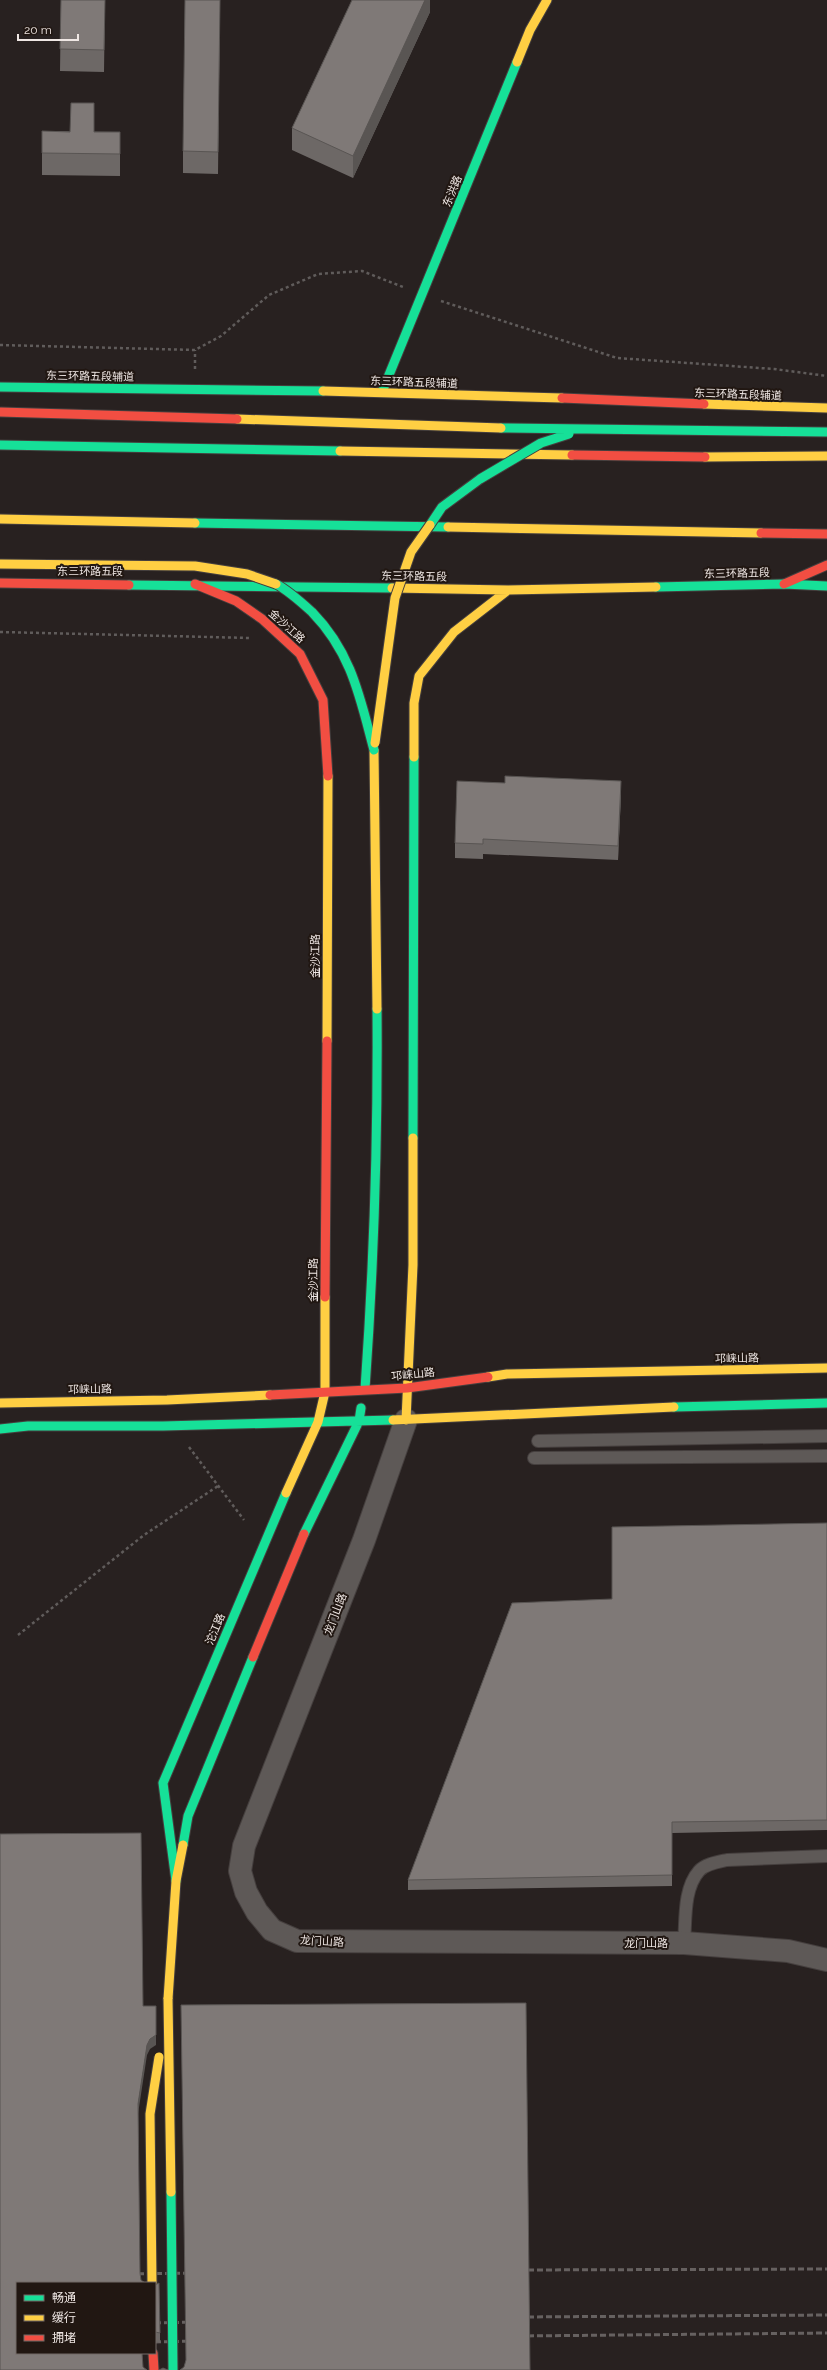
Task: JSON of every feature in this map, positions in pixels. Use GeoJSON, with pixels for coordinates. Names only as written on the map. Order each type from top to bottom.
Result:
{"type":"FeatureCollection","features":[{"type":"Feature","properties":{"kind":"main road","name":"东洪路"},"geometry":{"type":"LineString","coordinates":[[382,392],[530,30],[547,0]]}},
{"type":"Feature","properties":{"kind":"main road","name":"东三环路五段辅道"},"geometry":{"type":"LineString","coordinates":[[0,387],[382,392],[827,408]]}},
{"type":"Feature","properties":{"kind":"main road"},"geometry":{"type":"LineString","coordinates":[[0,412],[582,430],[827,432]]}},
{"type":"Feature","properties":{"kind":"main road"},"geometry":{"type":"LineString","coordinates":[[174,2370],[168,1999],[176,1881],[188,1816],[306,1529],[359,1420],[365,1390],[374,1267],[378,1115],[374,750],[395,598],[411,552],[442,507],[480,478],[541,443],[582,430]]}},
{"type":"Feature","properties":{"kind":"main road"},"geometry":{"type":"LineString","coordinates":[[0,445],[656,457],[827,456]]}},
{"type":"Feature","properties":{"kind":"main road"},"geometry":{"type":"LineString","coordinates":[[0,519],[827,534]]}},
{"type":"Feature","properties":{"kind":"main road"},"geometry":{"type":"LineString","coordinates":[[0,564],[195,566],[227,570],[265,579],[290,595],[323,623],[341,647],[353,675],[374,750]]}},
{"type":"Feature","properties":{"kind":"main road"},"geometry":{"type":"LineString","coordinates":[[784,584],[827,566]]}},
{"type":"Feature","properties":{"kind":"main road","name":"东三环路五段"},"geometry":{"type":"LineString","coordinates":[[0,583],[195,584],[508,590],[784,584],[827,586]]}},
{"type":"Feature","properties":{"kind":"main road","name":"金沙江路"},"geometry":{"type":"LineString","coordinates":[[195,584],[236,601],[262,619],[300,654],[323,700],[328,764],[325,1392]]}},
{"type":"Feature","properties":{"kind":"main road"},"geometry":{"type":"LineString","coordinates":[[406,1420],[413,1265],[414,703],[419,676],[454,632],[508,590]]}},
{"type":"Feature","properties":{"kind":"main road","name":"邛崃山路"},"geometry":{"type":"LineString","coordinates":[[0,1403],[167,1400],[407,1388],[507,1374],[827,1368]]}},
{"type":"Feature","properties":{"kind":"main road","name":"沱江路"},"geometry":{"type":"LineString","coordinates":[[176,1881],[163,1783],[269,1532],[318,1422],[325,1392]]}},
{"type":"Feature","properties":{"kind":"main road"},"geometry":{"type":"LineString","coordinates":[[0,1429],[28,1426],[163,1426],[406,1420],[574,1410],[827,1403]]}},
{"type":"Feature","properties":{"kind":"main road"},"geometry":{"type":"LineString","coordinates":[[152,2282],[150,2114],[168,1999]]}},
{"type":"Feature","properties":{"kind":"main road"},"geometry":{"type":"LineString","coordinates":[[153,2354],[154,2370]]}},
{"type":"Feature","properties":{"kind":"street","name":"龙门山路"},"geometry":{"type":"LineString","coordinates":[[406,1420],[364,1540],[244,1846],[240,1871],[246,1892],[257,1912],[272,1930],[297,1941],[684,1943],[788,1951],[827,1960]]}},
{"type":"Feature","properties":{"kind":"lane"},"geometry":{"type":"LineString","coordinates":[[538,1441],[827,1436]]}},
{"type":"Feature","properties":{"kind":"lane"},"geometry":{"type":"LineString","coordinates":[[534,1458],[827,1456]]}},
{"type":"Feature","properties":{"kind":"lane"},"geometry":{"type":"LineString","coordinates":[[684,1943],[686,1914],[691,1885],[699,1871],[714,1863],[727,1860],[827,1856]]}},
{"type":"Feature","properties":{"kind":"path"},"geometry":{"type":"LineString","coordinates":[[0,632],[282,638]]}},
{"type":"Feature","properties":{"kind":"path"},"geometry":{"type":"LineString","coordinates":[[189,1446],[244,1520]]}},
{"type":"Feature","properties":{"kind":"path"},"geometry":{"type":"LineString","coordinates":[[18,1635],[144,1534],[218,1486]]}},
{"type":"Feature","properties":{"kind":"building"},"geometry":{"type":"Polygon","coordinates":[[[61,0],[105,0],[104,50],[60,49],[61,0]]]}},
{"type":"Feature","properties":{"kind":"building"},"geometry":{"type":"Polygon","coordinates":[[[185,0],[220,0],[218,152],[183,151],[185,0]]]}},
{"type":"Feature","properties":{"kind":"building"},"geometry":{"type":"Polygon","coordinates":[[[352,0],[425,0],[353,156],[292,128],[352,0]]]}},
{"type":"Feature","properties":{"kind":"building"},"geometry":{"type":"Polygon","coordinates":[[[71,103],[94,103],[94,132],[120,132],[120,154],[42,153],[42,131],[70,132],[71,103]]]}},
{"type":"Feature","properties":{"kind":"building"},"geometry":{"type":"Polygon","coordinates":[[[505,776],[621,781],[618,846],[483,839],[483,844],[455,843],[457,781],[505,783],[505,776]]]}},
{"type":"Feature","properties":{"kind":"building"},"geometry":{"type":"Polygon","coordinates":[[[827,1523],[827,1820],[672,1822],[672,1875],[408,1880],[512,1603],[612,1599],[612,1527],[827,1523]]]}},
{"type":"Feature","properties":{"kind":"building"},"geometry":{"type":"Polygon","coordinates":[[[141,1833],[143,2006],[156,2006],[156,2035],[150,2039],[147,2045],[138,2104],[140,2273],[141,2280],[144,2282],[16,2282],[16,2354],[142,2354],[143,2367],[147,2370],[0,2370],[0,1834],[141,1833]]]}},
{"type":"Feature","properties":{"kind":"building"},"geometry":{"type":"Polygon","coordinates":[[[526,2003],[530,2370],[180,2370],[184,2367],[186,2360],[181,2005],[526,2003]]]}},
{"type":"Feature","properties":{"kind":"building"},"geometry":{"type":"Polygon","coordinates":[[[159,2283],[160,2333],[156,2332],[156,2284],[159,2283]]]}},
{"type":"Feature","properties":{"kind":"railway"},"geometry":{"type":"LineString","coordinates":[[519,2270],[827,2269]]}},
{"type":"Feature","properties":{"kind":"railway"},"geometry":{"type":"LineString","coordinates":[[129,2274],[195,2273]]}},
{"type":"Feature","properties":{"kind":"railway"},"geometry":{"type":"LineString","coordinates":[[519,2317],[827,2315]]}},
{"type":"Feature","properties":{"kind":"railway"},"geometry":{"type":"LineString","coordinates":[[156,2323],[195,2322]]}},
{"type":"Feature","properties":{"kind":"railway"},"geometry":{"type":"LineString","coordinates":[[519,2336],[827,2333]]}},
{"type":"Feature","properties":{"kind":"railway"},"geometry":{"type":"LineString","coordinates":[[156,2342],[197,2341]]}},
{"type":"Feature","properties":{"kind":"traffic: fast"},"geometry":{"type":"LineString","coordinates":[[382,392],[517,62]]}},
{"type":"Feature","properties":{"kind":"traffic: fast"},"geometry":{"type":"LineString","coordinates":[[0,387],[323,391]]}},
{"type":"Feature","properties":{"kind":"traffic: fast"},"geometry":{"type":"LineString","coordinates":[[501,428],[827,432]]}},
{"type":"Feature","properties":{"kind":"traffic: fast"},"geometry":{"type":"LineString","coordinates":[[430,525],[442,507],[480,479],[541,443],[569,434]]}},
{"type":"Feature","properties":{"kind":"traffic: fast"},"geometry":{"type":"LineString","coordinates":[[0,445],[340,451]]}},
{"type":"Feature","properties":{"kind":"traffic: fast"},"geometry":{"type":"LineString","coordinates":[[195,523],[448,527]]}},
{"type":"Feature","properties":{"kind":"traffic: fast"},"geometry":{"type":"LineString","coordinates":[[276,584],[290,593],[312,612],[337,644],[346,660],[359,694],[374,750]]}},
{"type":"Feature","properties":{"kind":"traffic: fast"},"geometry":{"type":"LineString","coordinates":[[656,587],[784,584],[827,586]]}},
{"type":"Feature","properties":{"kind":"traffic: fast"},"geometry":{"type":"LineString","coordinates":[[129,585],[392,588]]}},
{"type":"Feature","properties":{"kind":"traffic: fast"},"geometry":{"type":"LineString","coordinates":[[413,1138],[414,757]]}},
{"type":"Feature","properties":{"kind":"traffic: fast"},"geometry":{"type":"LineString","coordinates":[[365,1389],[375,1199],[377,1009]]}},
{"type":"Feature","properties":{"kind":"traffic: fast"},"geometry":{"type":"LineString","coordinates":[[674,1407],[827,1403]]}},
{"type":"Feature","properties":{"kind":"traffic: fast"},"geometry":{"type":"LineString","coordinates":[[304,1534],[359,1421],[361,1408]]}},
{"type":"Feature","properties":{"kind":"traffic: fast"},"geometry":{"type":"LineString","coordinates":[[0,1429],[28,1426],[163,1426],[393,1420]]}},
{"type":"Feature","properties":{"kind":"traffic: fast"},"geometry":{"type":"LineString","coordinates":[[176,1881],[163,1783],[286,1493]]}},
{"type":"Feature","properties":{"kind":"traffic: fast"},"geometry":{"type":"LineString","coordinates":[[183,1845],[188,1816],[253,1657]]}},
{"type":"Feature","properties":{"kind":"traffic: fast"},"geometry":{"type":"LineString","coordinates":[[171,2192],[173,2370]]}},
{"type":"Feature","properties":{"kind":"traffic: slow"},"geometry":{"type":"LineString","coordinates":[[517,62],[530,30],[547,0]]}},
{"type":"Feature","properties":{"kind":"traffic: slow"},"geometry":{"type":"LineString","coordinates":[[323,391],[562,398]]}},
{"type":"Feature","properties":{"kind":"traffic: slow"},"geometry":{"type":"LineString","coordinates":[[704,404],[827,408]]}},
{"type":"Feature","properties":{"kind":"traffic: slow"},"geometry":{"type":"LineString","coordinates":[[237,419],[501,428]]}},
{"type":"Feature","properties":{"kind":"traffic: slow"},"geometry":{"type":"LineString","coordinates":[[340,451],[572,455]]}},
{"type":"Feature","properties":{"kind":"traffic: slow"},"geometry":{"type":"LineString","coordinates":[[705,457],[827,456]]}},
{"type":"Feature","properties":{"kind":"traffic: slow"},"geometry":{"type":"LineString","coordinates":[[0,519],[195,523]]}},
{"type":"Feature","properties":{"kind":"traffic: slow"},"geometry":{"type":"LineString","coordinates":[[375,743],[395,598],[411,552],[430,525]]}},
{"type":"Feature","properties":{"kind":"traffic: slow"},"geometry":{"type":"LineString","coordinates":[[448,527],[761,533]]}},
{"type":"Feature","properties":{"kind":"traffic: slow"},"geometry":{"type":"LineString","coordinates":[[0,564],[195,566],[247,574],[276,584]]}},
{"type":"Feature","properties":{"kind":"traffic: slow"},"geometry":{"type":"LineString","coordinates":[[392,588],[508,590],[656,587]]}},
{"type":"Feature","properties":{"kind":"traffic: slow"},"geometry":{"type":"LineString","coordinates":[[414,757],[414,703],[419,676],[454,632],[508,590]]}},
{"type":"Feature","properties":{"kind":"traffic: slow"},"geometry":{"type":"LineString","coordinates":[[374,750],[377,1009]]}},
{"type":"Feature","properties":{"kind":"traffic: slow"},"geometry":{"type":"LineString","coordinates":[[327,1041],[328,776]]}},
{"type":"Feature","properties":{"kind":"traffic: slow"},"geometry":{"type":"LineString","coordinates":[[406,1420],[413,1265],[413,1138]]}},
{"type":"Feature","properties":{"kind":"traffic: slow"},"geometry":{"type":"LineString","coordinates":[[286,1493],[318,1422],[325,1392],[325,1297]]}},
{"type":"Feature","properties":{"kind":"traffic: slow"},"geometry":{"type":"LineString","coordinates":[[488,1377],[507,1374],[827,1368]]}},
{"type":"Feature","properties":{"kind":"traffic: slow"},"geometry":{"type":"LineString","coordinates":[[0,1403],[167,1400],[270,1395]]}},
{"type":"Feature","properties":{"kind":"traffic: slow"},"geometry":{"type":"LineString","coordinates":[[393,1420],[674,1407]]}},
{"type":"Feature","properties":{"kind":"traffic: slow"},"geometry":{"type":"LineString","coordinates":[[168,1999],[176,1881],[183,1845]]}},
{"type":"Feature","properties":{"kind":"traffic: slow"},"geometry":{"type":"LineString","coordinates":[[168,1999],[171,2192]]}},
{"type":"Feature","properties":{"kind":"traffic: slow"},"geometry":{"type":"LineString","coordinates":[[152,2282],[150,2114],[159,2057]]}},
{"type":"Feature","properties":{"kind":"traffic: jam"},"geometry":{"type":"LineString","coordinates":[[562,398],[704,404]]}},
{"type":"Feature","properties":{"kind":"traffic: jam"},"geometry":{"type":"LineString","coordinates":[[0,412],[237,419]]}},
{"type":"Feature","properties":{"kind":"traffic: jam"},"geometry":{"type":"LineString","coordinates":[[572,455],[705,457]]}},
{"type":"Feature","properties":{"kind":"traffic: jam"},"geometry":{"type":"LineString","coordinates":[[761,533],[827,534]]}},
{"type":"Feature","properties":{"kind":"traffic: jam"},"geometry":{"type":"LineString","coordinates":[[784,584],[827,565]]}},
{"type":"Feature","properties":{"kind":"traffic: jam"},"geometry":{"type":"LineString","coordinates":[[0,583],[129,585]]}},
{"type":"Feature","properties":{"kind":"traffic: jam"},"geometry":{"type":"LineString","coordinates":[[195,584],[236,601],[262,619],[300,654],[323,700],[328,776]]}},
{"type":"Feature","properties":{"kind":"traffic: jam"},"geometry":{"type":"LineString","coordinates":[[325,1297],[327,1041]]}},
{"type":"Feature","properties":{"kind":"traffic: jam"},"geometry":{"type":"LineString","coordinates":[[270,1395],[407,1388],[488,1377]]}},
{"type":"Feature","properties":{"kind":"traffic: jam"},"geometry":{"type":"LineString","coordinates":[[253,1657],[304,1534]]}},
{"type":"Feature","properties":{"kind":"traffic: jam"},"geometry":{"type":"LineString","coordinates":[[153,2354],[154,2370]]}}]}
